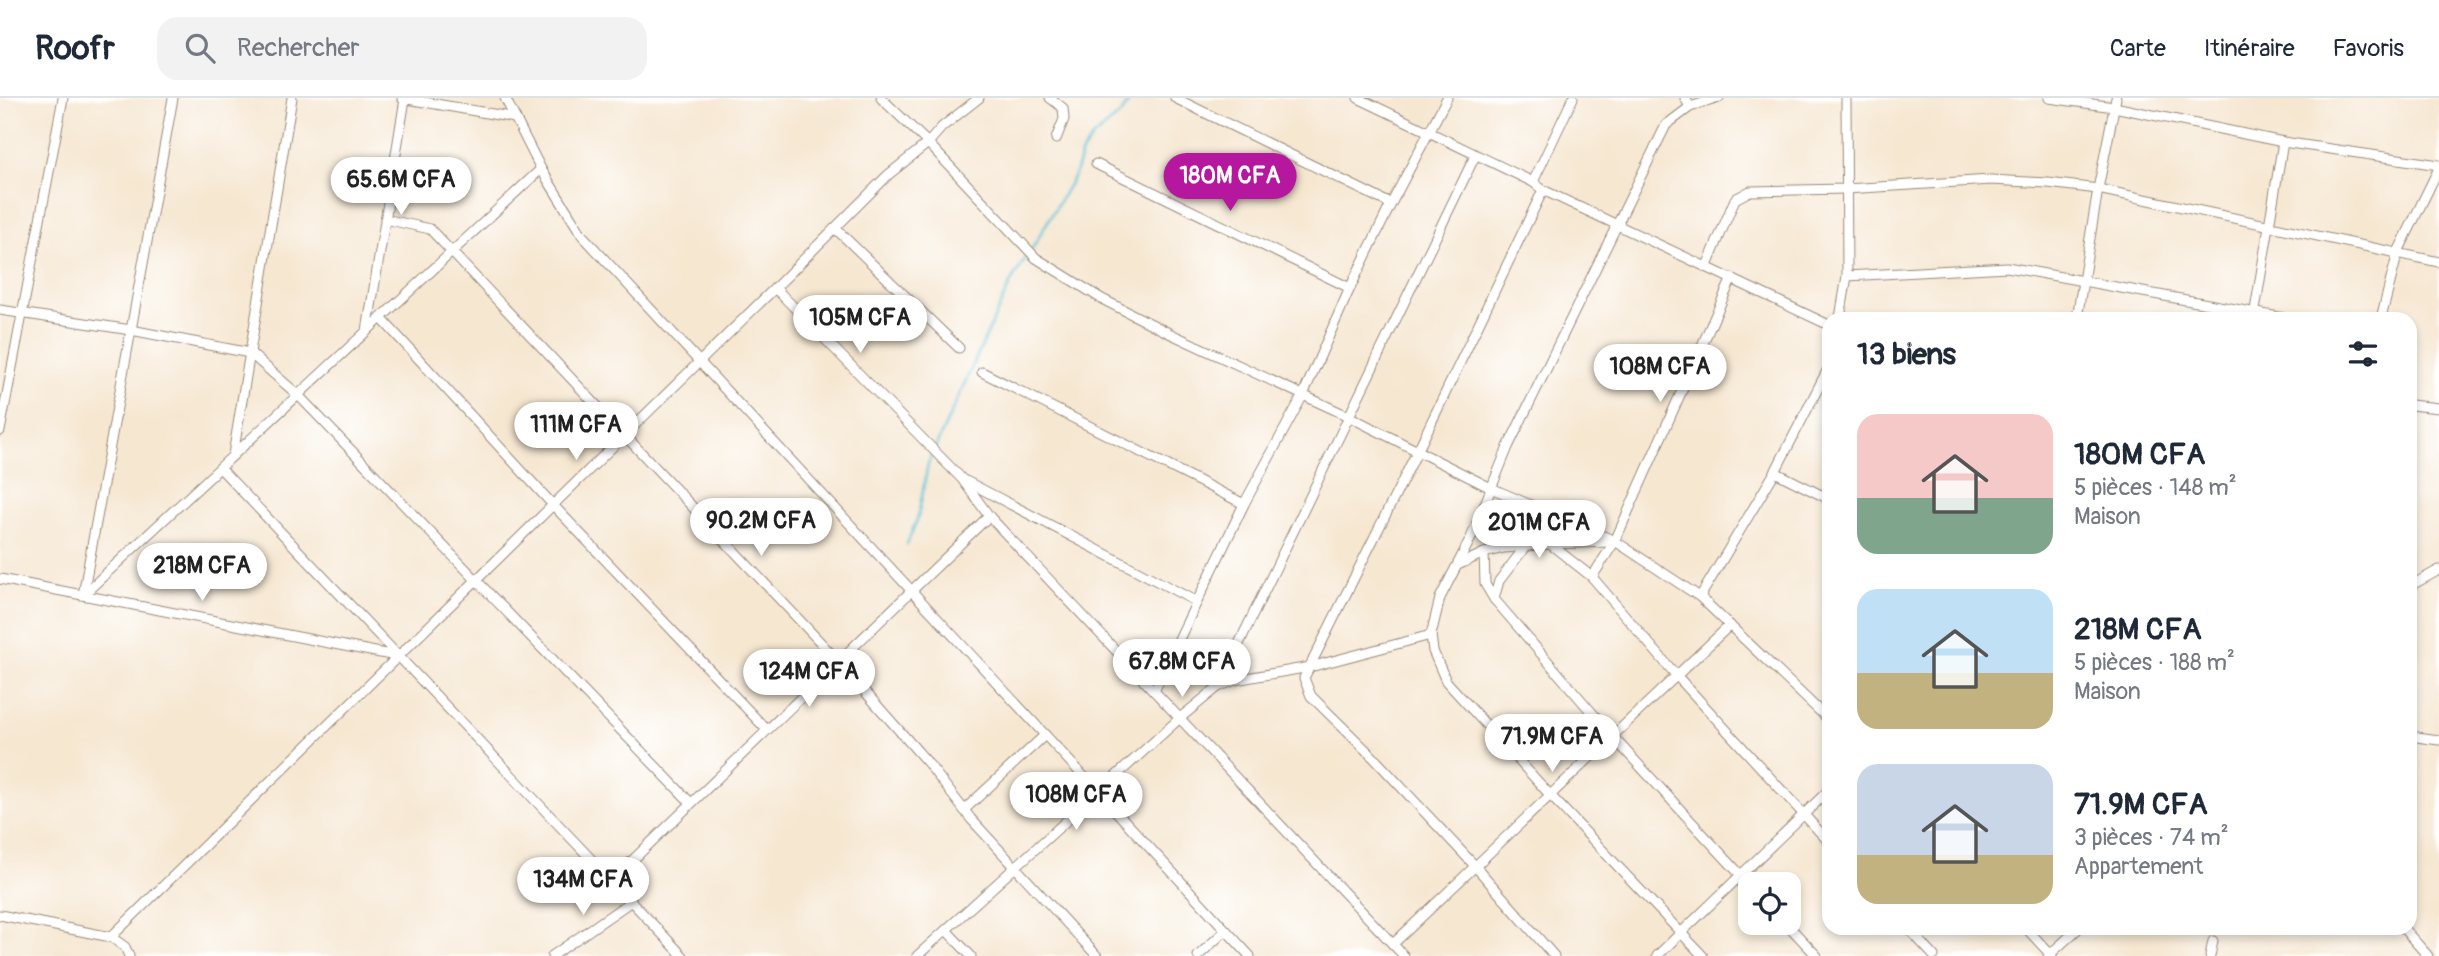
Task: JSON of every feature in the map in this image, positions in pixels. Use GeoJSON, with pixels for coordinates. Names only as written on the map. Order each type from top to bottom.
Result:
{"type":"FeatureCollection","features":[{"type":"Feature","properties":{"kind":"street"},"geometry":{"type":"LineString","coordinates":[[0,431],[62,98]]}},
{"type":"Feature","properties":{"kind":"street"},"geometry":{"type":"LineString","coordinates":[[83,595],[173,98]]}},
{"type":"Feature","properties":{"kind":"street"},"geometry":{"type":"LineString","coordinates":[[233,456],[292,98]]}},
{"type":"Feature","properties":{"kind":"street"},"geometry":{"type":"LineString","coordinates":[[367,331],[403,98],[515,118]]}},
{"type":"Feature","properties":{"kind":"street"},"geometry":{"type":"LineString","coordinates":[[505,98],[541,169],[582,236],[1250,956]]}},
{"type":"Feature","properties":{"kind":"street"},"geometry":{"type":"LineString","coordinates":[[881,98],[928,143],[1036,258],[1102,299],[1169,333],[1348,416],[1492,488],[1615,541],[1700,597],[1822,713]]}},
{"type":"Feature","properties":{"kind":"street"},"geometry":{"type":"LineString","coordinates":[[111,937],[888,175],[979,98]]}},
{"type":"Feature","properties":{"kind":"street"},"geometry":{"type":"LineString","coordinates":[[1050,98],[1063,108],[1064,119],[1056,139]]}},
{"type":"Feature","properties":{"kind":"street"},"geometry":{"type":"LineString","coordinates":[[1175,98],[1391,204]]}},
{"type":"Feature","properties":{"kind":"street"},"geometry":{"type":"LineString","coordinates":[[1358,98],[1533,182],[1543,190],[1618,223],[1822,322]]}},
{"type":"Feature","properties":{"kind":"street"},"geometry":{"type":"LineString","coordinates":[[1154,691],[1244,504],[1303,396],[1350,288],[1391,204],[1447,98]]}},
{"type":"Feature","properties":{"kind":"street"},"geometry":{"type":"LineString","coordinates":[[1533,182],[1573,98]]}},
{"type":"Feature","properties":{"kind":"street"},"geometry":{"type":"LineString","coordinates":[[1685,98],[1690,107]]}},
{"type":"Feature","properties":{"kind":"street"},"geometry":{"type":"LineString","coordinates":[[1703,956],[1550,796],[1446,681],[1433,650],[1431,635],[1440,598],[1458,565],[1508,447],[1666,125],[1690,107],[1719,98]]}},
{"type":"Feature","properties":{"kind":"street"},"geometry":{"type":"LineString","coordinates":[[1841,312],[1847,276],[1846,98]]}},
{"type":"Feature","properties":{"kind":"street"},"geometry":{"type":"LineString","coordinates":[[2049,98],[2115,102],[2283,142],[2439,166],[2398,252],[2383,312]]}},
{"type":"Feature","properties":{"kind":"street"},"geometry":{"type":"LineString","coordinates":[[2078,312],[2115,102]]}},
{"type":"Feature","properties":{"kind":"street"},"geometry":{"type":"LineString","coordinates":[[2255,312],[2283,142]]}},
{"type":"Feature","properties":{"kind":"street"},"geometry":{"type":"LineString","coordinates":[[1218,687],[1475,156]]}},
{"type":"Feature","properties":{"kind":"street"},"geometry":{"type":"LineString","coordinates":[[1096,164],[1350,288]]}},
{"type":"Feature","properties":{"kind":"street"},"geometry":{"type":"LineString","coordinates":[[83,595],[541,169]]}},
{"type":"Feature","properties":{"kind":"street"},"geometry":{"type":"LineString","coordinates":[[1707,266],[1735,199],[1750,191],[1846,189],[1991,180],[2048,183],[2098,190],[2439,262]]}},
{"type":"Feature","properties":{"kind":"street"},"geometry":{"type":"LineString","coordinates":[[1543,190],[1304,678],[1311,696],[1373,757],[1476,867],[1554,956]]}},
{"type":"Feature","properties":{"kind":"street"},"geometry":{"type":"LineString","coordinates":[[386,219],[430,229],[838,661],[964,810],[1097,956]]}},
{"type":"Feature","properties":{"kind":"street"},"geometry":{"type":"LineString","coordinates":[[835,228],[959,348]]}},
{"type":"Feature","properties":{"kind":"street"},"geometry":{"type":"LineString","coordinates":[[1847,276],[2007,267],[2235,312]]}},
{"type":"Feature","properties":{"kind":"street"},"geometry":{"type":"LineString","coordinates":[[1592,577],[1615,541],[1732,278]]}},
{"type":"Feature","properties":{"kind":"street"},"geometry":{"type":"LineString","coordinates":[[775,288],[962,479],[989,516],[1404,956]]}},
{"type":"Feature","properties":{"kind":"street"},"geometry":{"type":"LineString","coordinates":[[0,310],[131,330],[250,353],[298,395],[691,803]]}},
{"type":"Feature","properties":{"kind":"street"},"geometry":{"type":"LineString","coordinates":[[381,318],[553,505],[766,729]]}},
{"type":"Feature","properties":{"kind":"street"},"geometry":{"type":"LineString","coordinates":[[982,372],[1244,504]]}},
{"type":"Feature","properties":{"kind":"street"},"geometry":{"type":"LineString","coordinates":[[1700,597],[1775,472],[1822,381]]}},
{"type":"Feature","properties":{"kind":"street"},"geometry":{"type":"LineString","coordinates":[[2417,406],[2439,408]]}},
{"type":"Feature","properties":{"kind":"street"},"geometry":{"type":"LineString","coordinates":[[220,468],[681,955]]}},
{"type":"Feature","properties":{"kind":"street"},"geometry":{"type":"LineString","coordinates":[[1775,472],[1822,496]]}},
{"type":"Feature","properties":{"kind":"street"},"geometry":{"type":"LineString","coordinates":[[962,479],[1197,602]]}},
{"type":"Feature","properties":{"kind":"street"},"geometry":{"type":"LineString","coordinates":[[1494,599],[1499,581],[1525,547],[1544,511]]}},
{"type":"Feature","properties":{"kind":"street"},"geometry":{"type":"LineString","coordinates":[[611,881],[989,516]]}},
{"type":"Feature","properties":{"kind":"street"},"geometry":{"type":"LineString","coordinates":[[1458,565],[1484,553],[1550,544],[1615,541]]}},
{"type":"Feature","properties":{"kind":"street"},"geometry":{"type":"LineString","coordinates":[[1550,544],[1592,577],[1676,675],[1822,834]]}},
{"type":"Feature","properties":{"kind":"street"},"geometry":{"type":"LineString","coordinates":[[1484,553],[1485,584],[1494,599],[1613,737],[1738,873]]}},
{"type":"Feature","properties":{"kind":"street"},"geometry":{"type":"LineString","coordinates":[[2417,582],[2439,570]]}},
{"type":"Feature","properties":{"kind":"street"},"geometry":{"type":"LineString","coordinates":[[0,579],[398,656]]}},
{"type":"Feature","properties":{"kind":"street"},"geometry":{"type":"LineString","coordinates":[[1393,944],[1730,625]]}},
{"type":"Feature","properties":{"kind":"street"},"geometry":{"type":"LineString","coordinates":[[917,956],[1180,718],[1218,687],[1236,680],[1310,667],[1431,635]]}},
{"type":"Feature","properties":{"kind":"street"},"geometry":{"type":"LineString","coordinates":[[964,810],[1045,735]]}},
{"type":"Feature","properties":{"kind":"street"},"geometry":{"type":"LineString","coordinates":[[2417,738],[2439,740]]}},
{"type":"Feature","properties":{"kind":"street"},"geometry":{"type":"LineString","coordinates":[[1743,872],[1822,796]]}},
{"type":"Feature","properties":{"kind":"street"},"geometry":{"type":"LineString","coordinates":[[1657,956],[1738,877]]}},
{"type":"Feature","properties":{"kind":"street"},"geometry":{"type":"LineString","coordinates":[[552,956],[631,902]]}},
{"type":"Feature","properties":{"kind":"street"},"geometry":{"type":"LineString","coordinates":[[0,915],[111,937],[125,947],[129,956]]}},
{"type":"Feature","properties":{"kind":"street"},"geometry":{"type":"LineString","coordinates":[[946,930],[971,956]]}},
{"type":"Feature","properties":{"kind":"street"},"geometry":{"type":"LineString","coordinates":[[1198,956],[1226,930]]}},
{"type":"Feature","properties":{"kind":"street"},"geometry":{"type":"LineString","coordinates":[[1797,935],[1817,956]]}},
{"type":"Feature","properties":{"kind":"street"},"geometry":{"type":"LineString","coordinates":[[1914,935],[1934,956]]}},
{"type":"Feature","properties":{"kind":"street"},"geometry":{"type":"LineString","coordinates":[[2031,935],[2050,955],[2072,935]]}},
{"type":"Feature","properties":{"kind":"street"},"geometry":{"type":"LineString","coordinates":[[2409,935],[2428,956]]}},
{"type":"Feature","properties":{"kind":"street"},"geometry":{"type":"LineString","coordinates":[[2210,956],[2213,941]]}},
{"type":"Feature","properties":{"kind":"waterway"},"geometry":{"type":"LineString","coordinates":[[935,448],[1011,282],[1075,174],[1082,152],[1093,137],[1122,113],[1131,98]]}},
{"type":"Feature","properties":{"kind":"waterway"},"geometry":{"type":"LineString","coordinates":[[907,544],[918,517],[932,454]]}}]}
